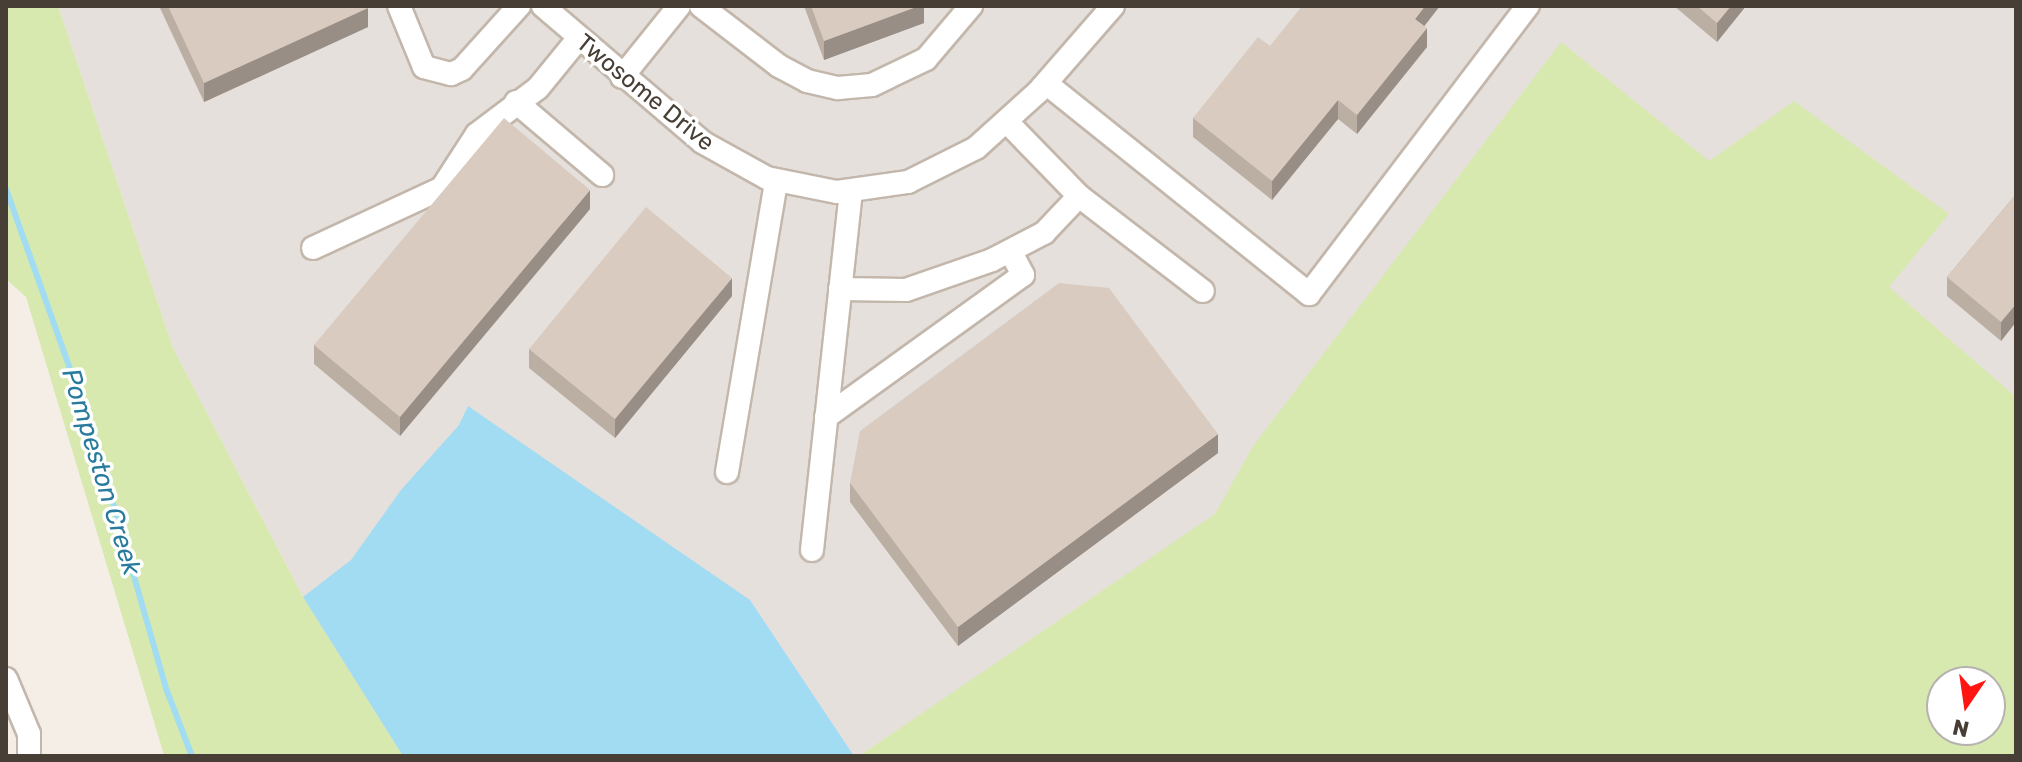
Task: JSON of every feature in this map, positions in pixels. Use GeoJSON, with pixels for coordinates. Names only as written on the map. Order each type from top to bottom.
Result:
{"type":"FeatureCollection","features":[{"type":"Feature","properties":{"kind":"street"},"geometry":{"type":"LineString","coordinates":[[399,6],[424,67],[451,74],[462,69],[519,6]]}},
{"type":"Feature","properties":{"kind":"street"},"geometry":{"type":"LineString","coordinates":[[622,77],[679,6]]}},
{"type":"Feature","properties":{"kind":"street"},"geometry":{"type":"LineString","coordinates":[[701,6],[779,66],[807,81],[838,88],[872,85],[926,59],[971,6]]}},
{"type":"Feature","properties":{"kind":"street","name":"Twosome Drive"},"geometry":{"type":"LineString","coordinates":[[548,8],[578,39],[702,142],[776,181],[851,191],[908,182],[942,167],[1008,123],[1047,84],[1113,6]]}},
{"type":"Feature","properties":{"kind":"street"},"geometry":{"type":"LineString","coordinates":[[1047,84],[1309,294],[1528,6]]}},
{"type":"Feature","properties":{"kind":"street"},"geometry":{"type":"LineString","coordinates":[[313,248],[442,188],[477,134],[538,88],[578,39]]}},
{"type":"Feature","properties":{"kind":"street"},"geometry":{"type":"LineString","coordinates":[[516,102],[602,175]]}},
{"type":"Feature","properties":{"kind":"street"},"geometry":{"type":"LineString","coordinates":[[1008,123],[1079,196],[1203,291]]}},
{"type":"Feature","properties":{"kind":"street"},"geometry":{"type":"LineString","coordinates":[[727,472],[776,181]]}},
{"type":"Feature","properties":{"kind":"street"},"geometry":{"type":"LineString","coordinates":[[812,550],[851,191]]}},
{"type":"Feature","properties":{"kind":"street"},"geometry":{"type":"LineString","coordinates":[[840,289],[906,290],[1010,251],[1044,233],[1079,196]]}},
{"type":"Feature","properties":{"kind":"street"},"geometry":{"type":"LineString","coordinates":[[826,417],[1023,275],[1010,251]]}},
{"type":"Feature","properties":{"kind":"street"},"geometry":{"type":"LineString","coordinates":[[6,679],[29,734],[29,756]]}},
{"type":"Feature","properties":{"kind":"shaded area"},"geometry":{"type":"Polygon","coordinates":[[[58,6],[2016,6],[2016,756],[330,756],[303,597],[173,348],[58,6]]]}},
{"type":"Feature","properties":{"kind":"green space"},"geometry":{"type":"Polygon","coordinates":[[[6,6],[58,6],[173,348],[303,597],[403,756],[164,755],[26,297],[6,279],[6,6]]]}},
{"type":"Feature","properties":{"kind":"green space"},"geometry":{"type":"Polygon","coordinates":[[[1561,42],[1709,161],[1794,101],[1949,214],[1889,287],[2016,397],[2016,756],[859,756],[1215,514],[1253,446],[1561,42]]]}},
{"type":"Feature","properties":{"kind":"water"},"geometry":{"type":"Polygon","coordinates":[[[468,406],[750,600],[854,756],[403,756],[303,597],[351,560],[401,490],[459,425],[468,406]]]}},
{"type":"Feature","properties":{"kind":"building"},"geometry":{"type":"Polygon","coordinates":[[[168,6],[367,6],[368,8],[204,83],[168,6]]]}},
{"type":"Feature","properties":{"kind":"building"},"geometry":{"type":"Polygon","coordinates":[[[811,6],[919,6],[824,41],[811,6]]]}},
{"type":"Feature","properties":{"kind":"building"},"geometry":{"type":"Polygon","coordinates":[[[1302,6],[1425,6],[1415,19],[1427,28],[1357,115],[1338,100],[1272,181],[1193,118],[1258,37],[1270,46],[1302,6]]]}},
{"type":"Feature","properties":{"kind":"building"},"geometry":{"type":"Polygon","coordinates":[[[1697,6],[1731,6],[1717,23],[1697,6]]]}},
{"type":"Feature","properties":{"kind":"building"},"geometry":{"type":"Polygon","coordinates":[[[504,118],[590,190],[400,417],[314,345],[504,118]]]}},
{"type":"Feature","properties":{"kind":"building"},"geometry":{"type":"Polygon","coordinates":[[[2016,194],[2016,304],[2001,322],[1947,277],[2016,194]]]}},
{"type":"Feature","properties":{"kind":"building"},"geometry":{"type":"Polygon","coordinates":[[[646,207],[732,278],[615,419],[529,349],[646,207]]]}},
{"type":"Feature","properties":{"kind":"building"},"geometry":{"type":"Polygon","coordinates":[[[1059,283],[1109,288],[1218,434],[958,627],[850,483],[860,431],[1059,283]]]}},
{"type":"Feature","properties":{"kind":"waterway","name":"Pompeston Creek"},"geometry":{"type":"LineString","coordinates":[[6,189],[92,430],[167,691],[192,756]]}}]}
